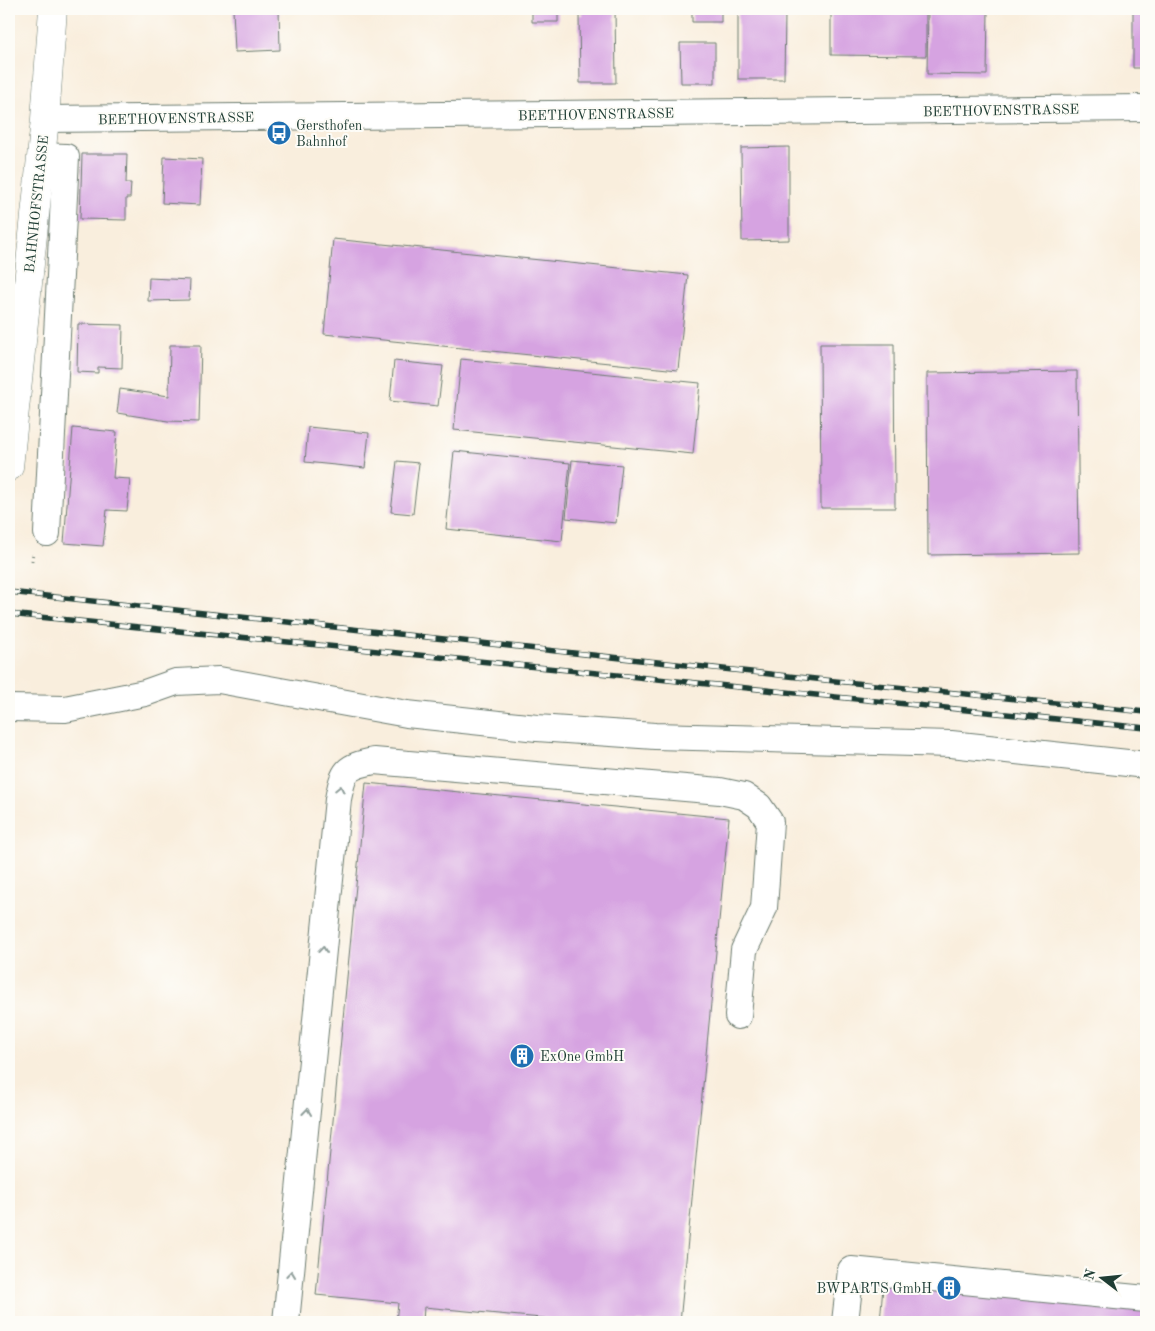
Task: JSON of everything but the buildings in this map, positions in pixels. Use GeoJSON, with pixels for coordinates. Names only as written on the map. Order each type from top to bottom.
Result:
{"type":"FeatureCollection","features":[{"type":"Feature","properties":{"kind":"main road","name":"BAHNHOFSTRASSE"},"geometry":{"type":"LineString","coordinates":[[9,467],[45,119],[53,9]]}},
{"type":"Feature","properties":{"kind":"street","name":"BEETHOVENSTRASSE"},"geometry":{"type":"LineString","coordinates":[[45,119],[1146,108]]}},
{"type":"Feature","properties":{"kind":"street"},"geometry":{"type":"LineString","coordinates":[[41,156],[66,157],[47,533]]}},
{"type":"Feature","properties":{"kind":"street"},"geometry":{"type":"LineString","coordinates":[[9,708],[65,709],[145,693],[176,682],[219,680],[407,714],[537,728],[655,736],[951,744],[1146,766]]}},
{"type":"Feature","properties":{"kind":"street"},"geometry":{"type":"LineString","coordinates":[[286,1322],[338,799],[342,777],[354,765],[374,761],[720,791],[744,796],[760,806],[770,822],[764,908],[744,950],[738,1016]]}},
{"type":"Feature","properties":{"kind":"street"},"geometry":{"type":"LineString","coordinates":[[845,1322],[851,1270],[1146,1299]]}},
{"type":"Feature","properties":{"kind":"path"},"geometry":{"type":"LineString","coordinates":[[9,136],[12,9]]}},
{"type":"Feature","properties":{"kind":"railway"},"geometry":{"type":"LineString","coordinates":[[9,592],[825,680],[1146,712]]}},
{"type":"Feature","properties":{"kind":"railway"},"geometry":{"type":"LineString","coordinates":[[9,614],[1146,728]]}},
{"type":"Feature","properties":{"kind":"place","name":"Gersthofen Bahnhof"},"geometry":{"type":"Point","coordinates":[279,133]}},
{"type":"Feature","properties":{"kind":"place","name":"ExOne GmbH"},"geometry":{"type":"Point","coordinates":[522,1056]}},
{"type":"Feature","properties":{"kind":"place","name":"BWPARTS GmbH"},"geometry":{"type":"Point","coordinates":[949,1288]}}]}
